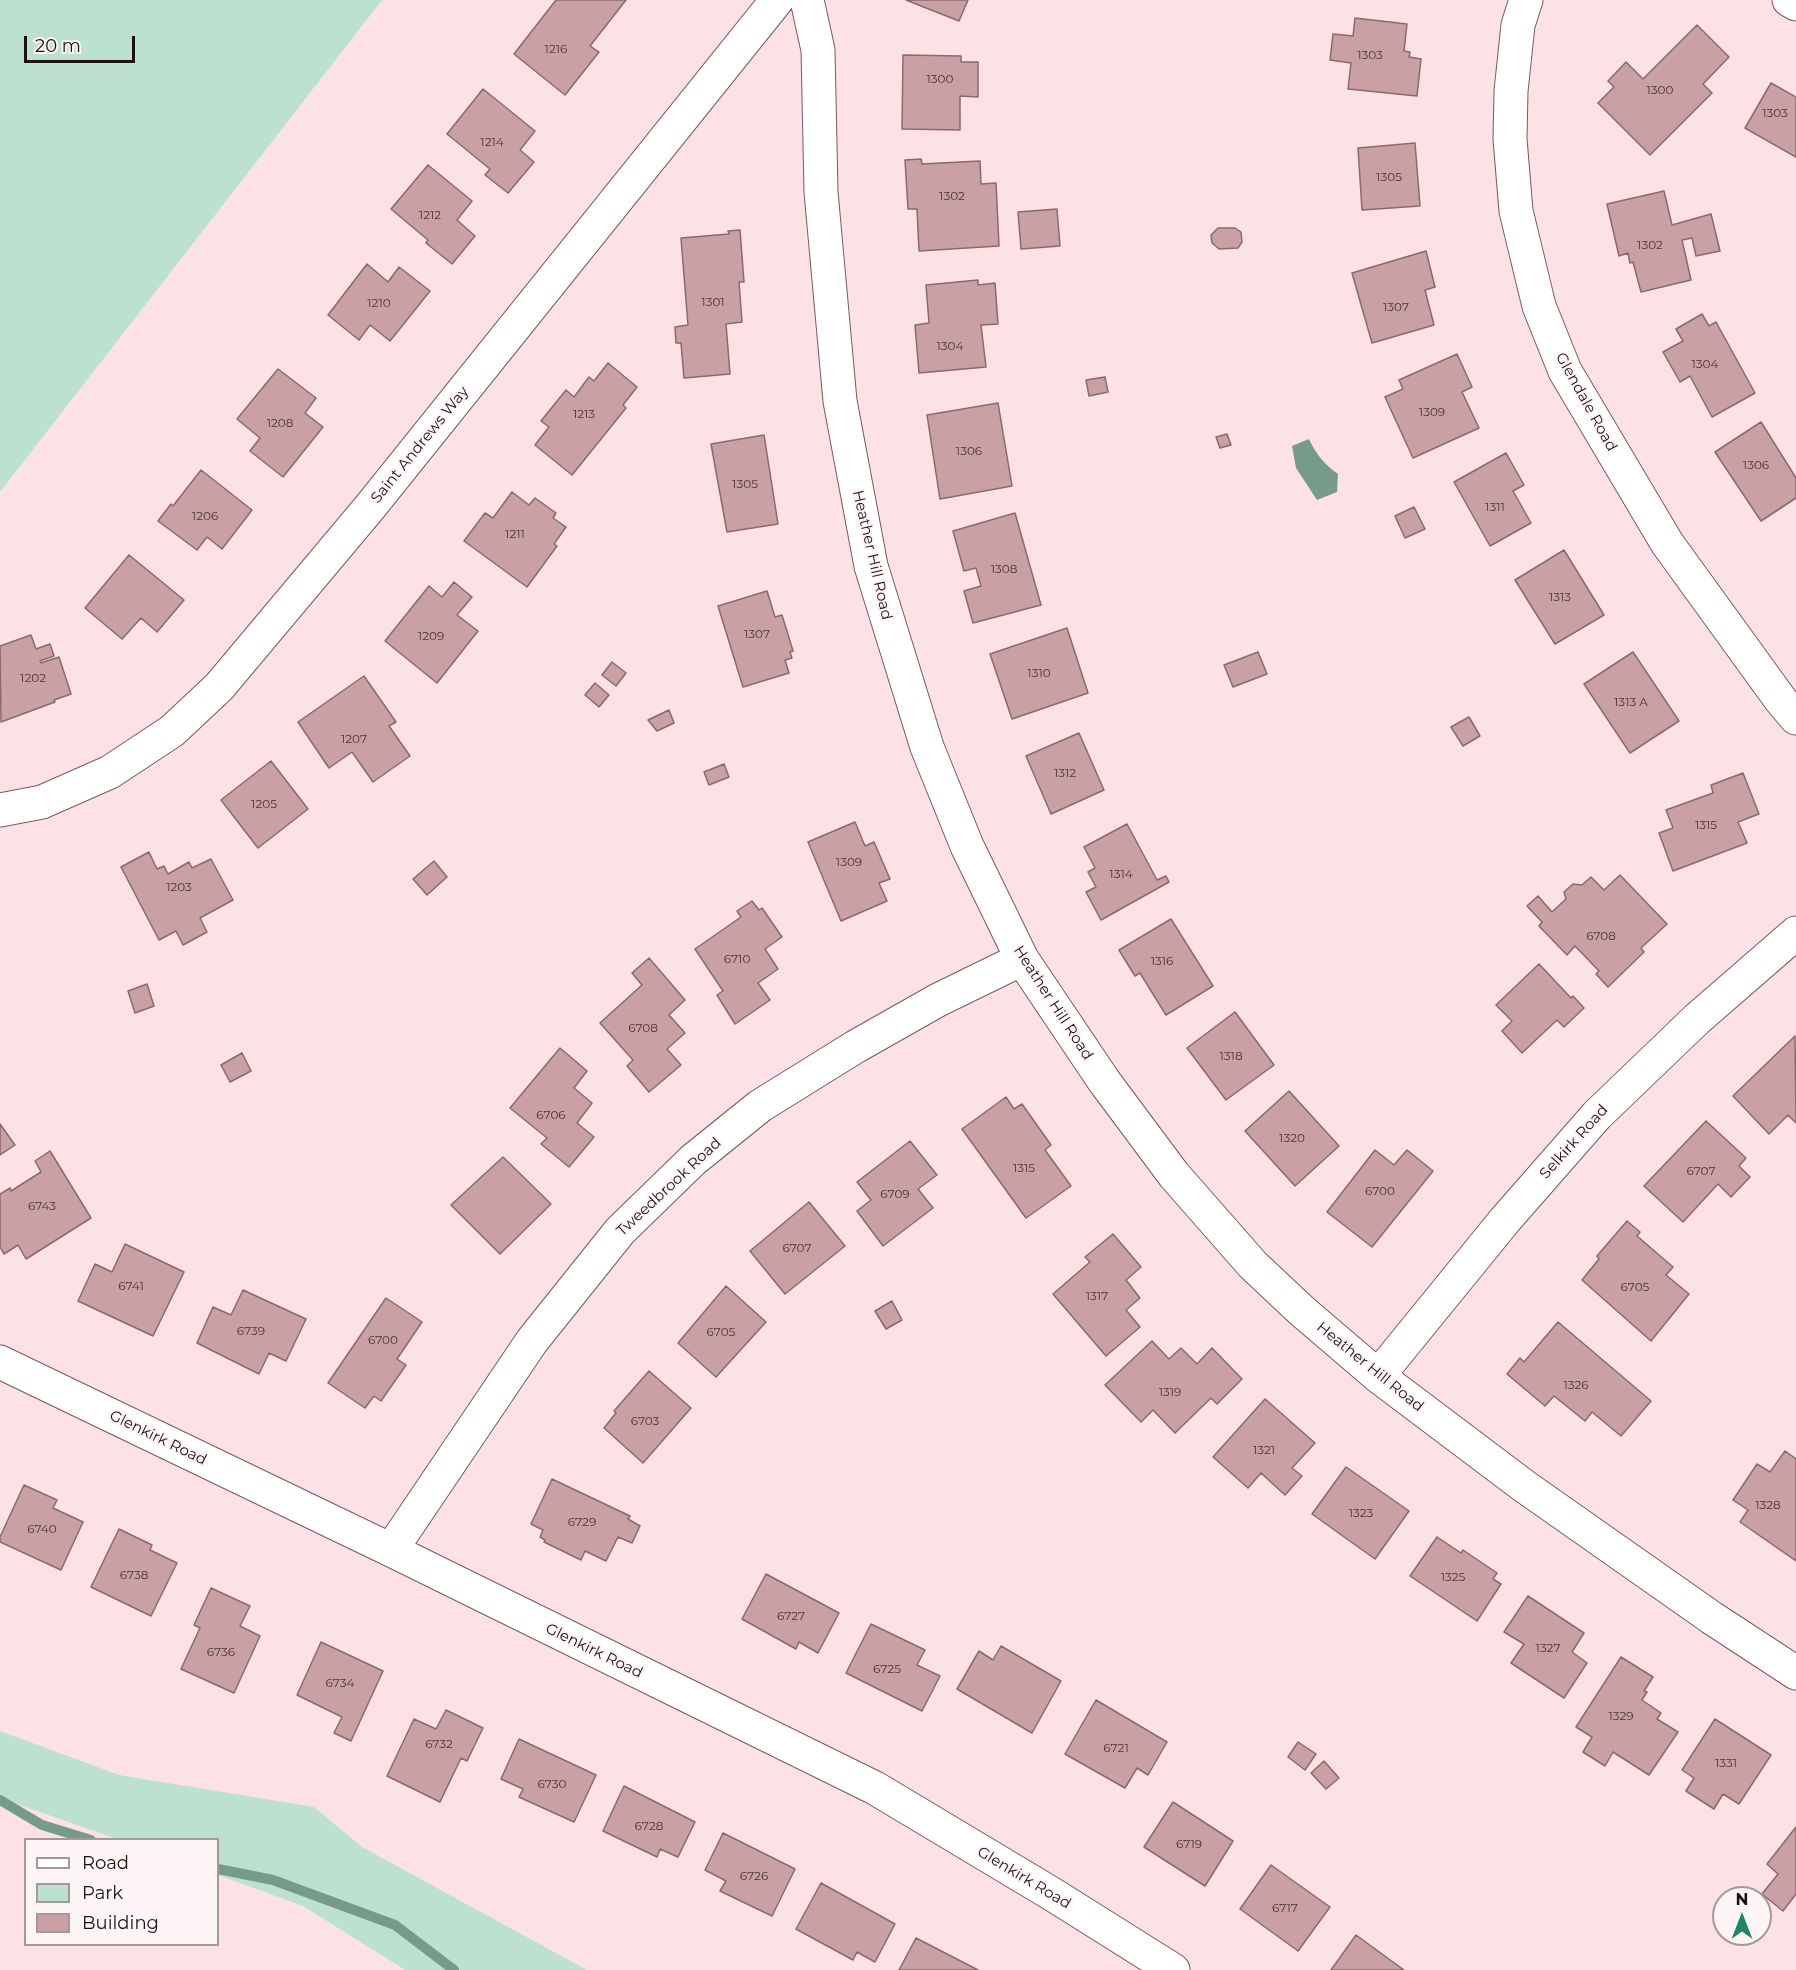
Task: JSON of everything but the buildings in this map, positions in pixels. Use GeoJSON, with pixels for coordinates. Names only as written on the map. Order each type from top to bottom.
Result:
{"type":"FeatureCollection","features":[{"type":"Feature","properties":{"kind":"street","name":"Saint Andrews Way"},"geometry":{"type":"LineString","coordinates":[[0,810],[42,802],[110,772],[172,731],[219,687],[378,498],[777,0]]}},
{"type":"Feature","properties":{"kind":"street","name":"Heather Hill Road"},"geometry":{"type":"LineString","coordinates":[[807,0],[818,51],[821,192],[840,401],[871,566],[927,747],[967,846],[1022,959],[1104,1081],[1174,1175],[1253,1265],[1302,1311],[1378,1376],[1524,1486],[1712,1618],[1796,1673]]}},
{"type":"Feature","properties":{"kind":"street","name":"Glendale Road"},"geometry":{"type":"LineString","coordinates":[[1526,0],[1518,25],[1511,91],[1510,140],[1516,211],[1539,306],[1565,371],[1667,543],[1796,718]]}},
{"type":"Feature","properties":{"kind":"street"},"geometry":{"type":"LineString","coordinates":[[1790,0],[1796,4]]}},
{"type":"Feature","properties":{"kind":"street","name":"Selkirk Road"},"geometry":{"type":"LineString","coordinates":[[1378,1376],[1505,1220],[1598,1115],[1697,1019],[1796,933]]}},
{"type":"Feature","properties":{"kind":"street","name":"Tweedbrook Road"},"geometry":{"type":"LineString","coordinates":[[391,1550],[540,1332],[620,1231],[693,1160],[760,1106],[855,1047],[938,1000],[1022,959]]}},
{"type":"Feature","properties":{"kind":"street","name":"Glenkirk Road"},"geometry":{"type":"LineString","coordinates":[[0,1362],[391,1550],[875,1788],[1173,1970]]}},
{"type":"Feature","properties":{"kind":"green space"},"geometry":{"type":"Polygon","coordinates":[[[0,0],[382,0],[0,492],[0,0]]]}},
{"type":"Feature","properties":{"kind":"green space"},"geometry":{"type":"Polygon","coordinates":[[[0,1731],[119,1775],[314,1807],[362,1847],[587,1970],[405,1970],[303,1906],[219,1875],[219,1838],[114,1838],[0,1798],[0,1731]]]}},
{"type":"Feature","properties":{"kind":"shaded area"},"geometry":{"type":"Polygon","coordinates":[[[1309,439],[1321,458],[1338,474],[1337,492],[1317,500],[1296,468],[1292,446],[1309,439]]]}},
{"type":"Feature","properties":{"kind":"waterway"},"geometry":{"type":"LineString","coordinates":[[0,1800],[42,1825],[84,1838]]}},
{"type":"Feature","properties":{"kind":"waterway"},"geometry":{"type":"LineString","coordinates":[[219,1869],[273,1880],[395,1925],[454,1970]]}}]}
